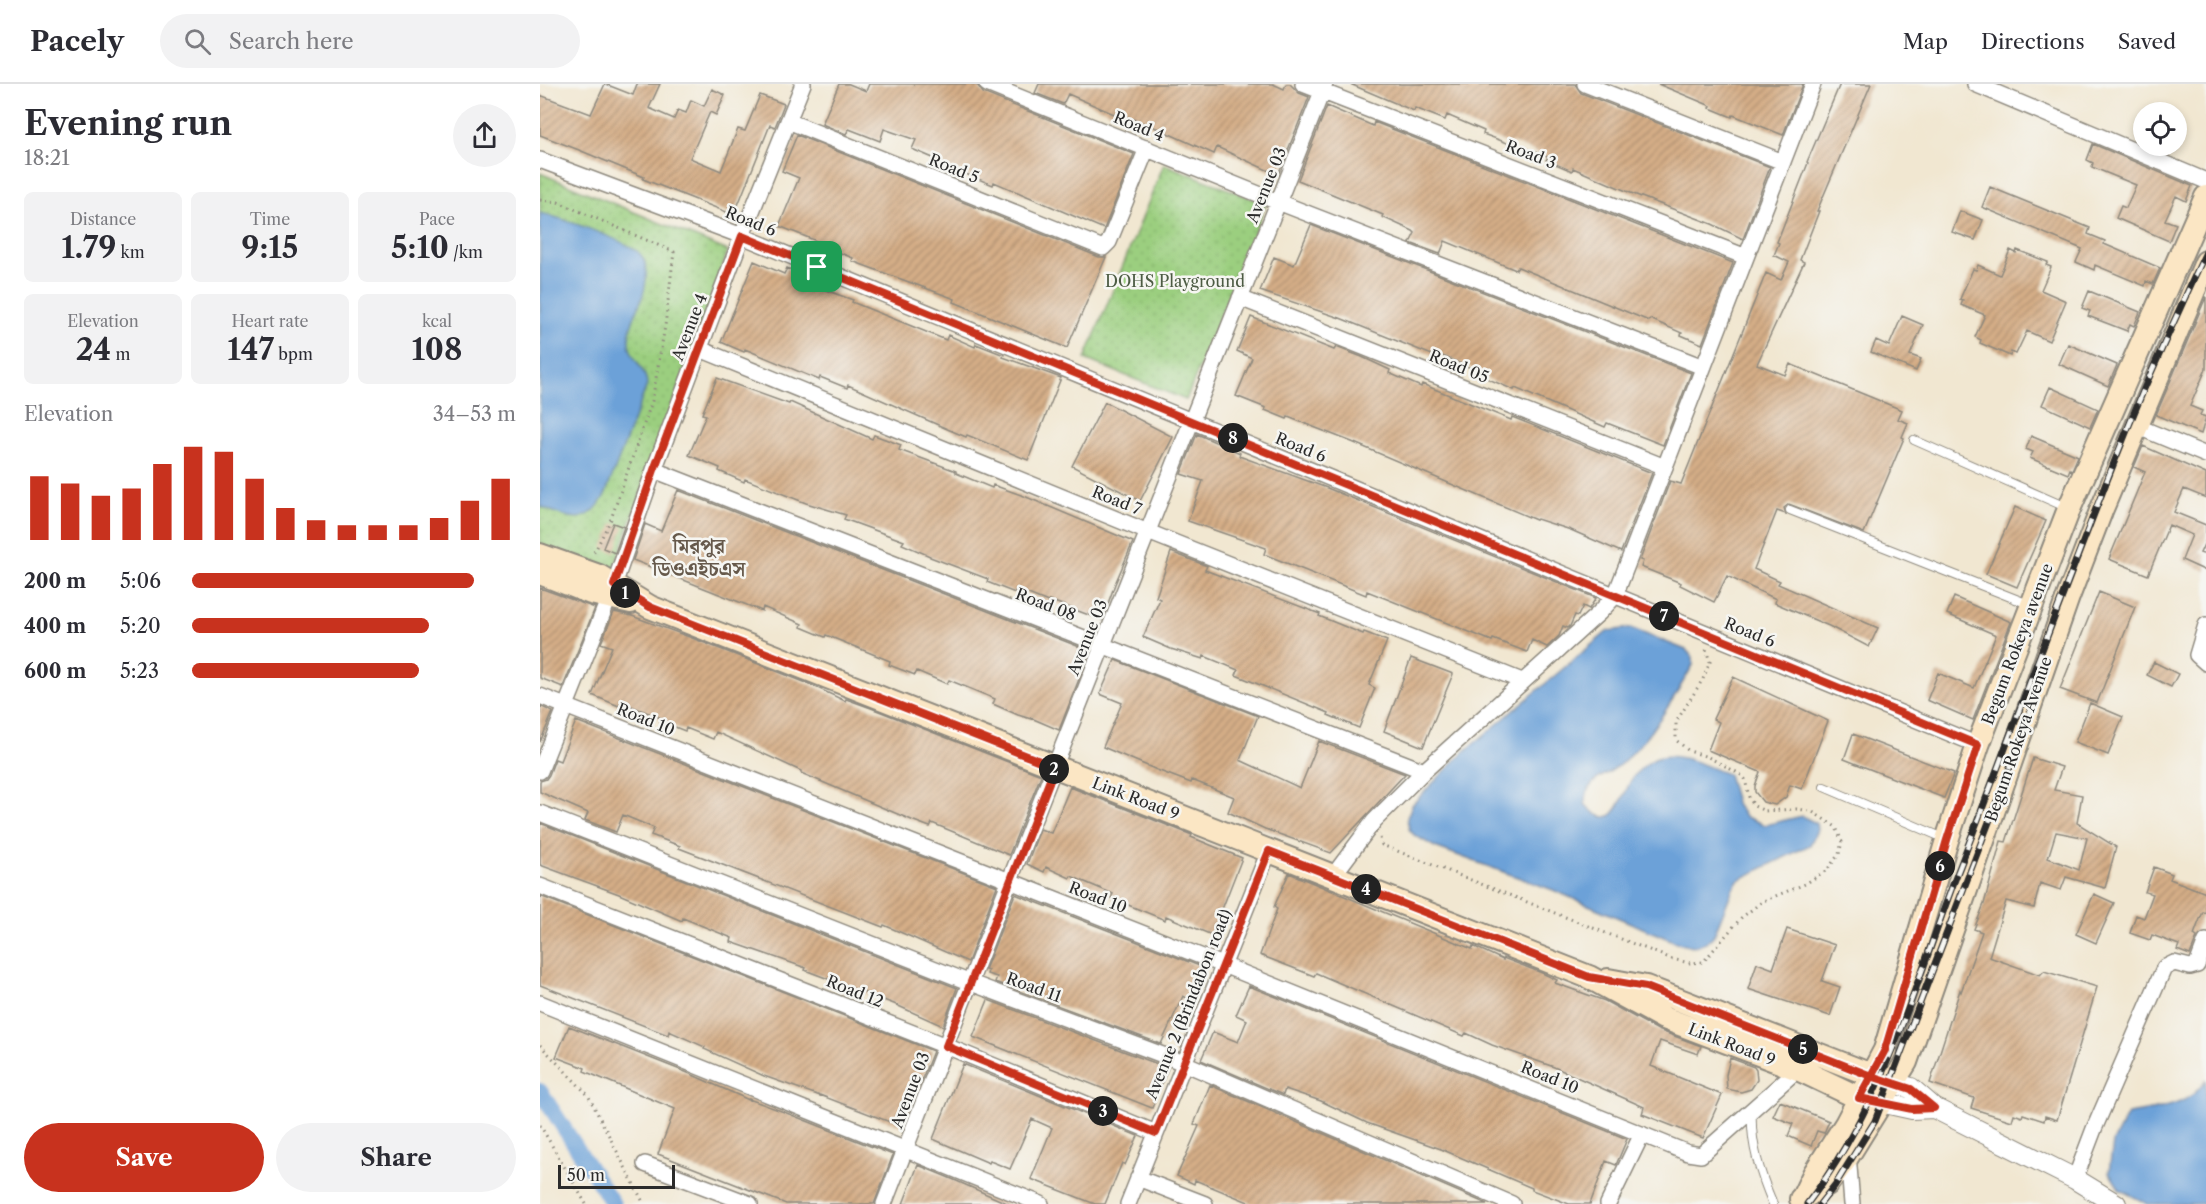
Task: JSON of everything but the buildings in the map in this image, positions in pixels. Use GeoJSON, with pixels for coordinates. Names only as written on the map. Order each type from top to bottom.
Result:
{"type":"FeatureCollection","features":[{"type":"Feature","properties":{"kind":"main road","name":"Begum Rokeya avenue"},"geometry":{"type":"LineString","coordinates":[[1882,1079],[1885,1050],[1947,840],[1978,745],[2069,509],[2206,197]]}},
{"type":"Feature","properties":{"kind":"main road","name":"Begum Rokeya Avenue"},"geometry":{"type":"LineString","coordinates":[[1799,1200],[1827,1185],[1848,1154],[1870,1100],[1882,1079],[1906,1062],[2068,597],[2136,426],[2204,270]]}},
{"type":"Feature","properties":{"kind":"main road","name":"Link Road 9"},"geometry":{"type":"LineString","coordinates":[[540,555],[599,576],[612,592]]}},
{"type":"Feature","properties":{"kind":"main road","name":"Link Road 9"},"geometry":{"type":"LineString","coordinates":[[540,573],[591,593],[612,592],[1589,977],[1664,1018],[1798,1069],[1870,1100]]}},
{"type":"Feature","properties":{"kind":"main road","name":"Link Road 9"},"geometry":{"type":"LineString","coordinates":[[1589,977],[1646,987],[1882,1079]]}},
{"type":"Feature","properties":{"kind":"main road"},"geometry":{"type":"LineString","coordinates":[[1799,1200],[1846,1124],[1870,1100]]}},
{"type":"Feature","properties":{"kind":"street","name":"Avenue 4"},"geometry":{"type":"LineString","coordinates":[[540,771],[612,592],[654,470],[742,236],[803,84]]}},
{"type":"Feature","properties":{"kind":"street","name":"Road 4"},"geometry":{"type":"LineString","coordinates":[[987,84],[1278,202],[1703,367]]}},
{"type":"Feature","properties":{"kind":"street","name":"Road 3"},"geometry":{"type":"LineString","coordinates":[[1303,84],[1323,88],[1746,257]]}},
{"type":"Feature","properties":{"kind":"street"},"geometry":{"type":"LineString","coordinates":[[1585,84],[1783,162]]}},
{"type":"Feature","properties":{"kind":"street"},"geometry":{"type":"LineString","coordinates":[[1333,876],[1374,821],[1424,771],[1615,596],[1814,84]]}},
{"type":"Feature","properties":{"kind":"street"},"geometry":{"type":"LineString","coordinates":[[1975,84],[2206,181]]}},
{"type":"Feature","properties":{"kind":"street","name":"Avenue 03"},"geometry":{"type":"LineString","coordinates":[[884,1204],[1323,88]]}},
{"type":"Feature","properties":{"kind":"street","name":"Road 5"},"geometry":{"type":"LineString","coordinates":[[788,121],[1103,248],[1106,247],[1147,148]]}},
{"type":"Feature","properties":{"kind":"street","name":"Road 6"},"geometry":{"type":"LineString","coordinates":[[540,160],[742,236],[1978,745]]}},
{"type":"Feature","properties":{"kind":"street","name":"Road 05"},"geometry":{"type":"LineString","coordinates":[[1240,298],[1665,467]]}},
{"type":"Feature","properties":{"kind":"street","name":"Road 7"},"geometry":{"type":"LineString","coordinates":[[700,349],[1148,532],[1522,681]]}},
{"type":"Feature","properties":{"kind":"street"},"geometry":{"type":"LineString","coordinates":[[2136,426],[2206,455]]}},
{"type":"Feature","properties":{"kind":"street","name":"Road 08"},"geometry":{"type":"LineString","coordinates":[[654,470],[1424,771]]}},
{"type":"Feature","properties":{"kind":"street"},"geometry":{"type":"LineString","coordinates":[[2206,625],[2197,655],[2206,663]]}},
{"type":"Feature","properties":{"kind":"street","name":"Road 10"},"geometry":{"type":"LineString","coordinates":[[540,696],[1223,965],[1688,1153],[1701,1155],[1752,1110]]}},
{"type":"Feature","properties":{"kind":"street","name":"Road 11"},"geometry":{"type":"LineString","coordinates":[[540,813],[971,983],[1184,1063],[1512,1204]]}},
{"type":"Feature","properties":{"kind":"street","name":"Avenue 2 (Brindabon road)"},"geometry":{"type":"LineString","coordinates":[[1128,1204],[1269,851]]}},
{"type":"Feature","properties":{"kind":"street","name":"Road 12"},"geometry":{"type":"LineString","coordinates":[[540,886],[946,1046],[1156,1133]]}},
{"type":"Feature","properties":{"kind":"street"},"geometry":{"type":"LineString","coordinates":[[2075,1179],[2094,1129],[2164,968],[2174,963],[2190,968],[2197,965],[2206,941]]}},
{"type":"Feature","properties":{"kind":"street"},"geometry":{"type":"LineString","coordinates":[[540,1003],[905,1150],[1008,1198],[1041,1204]]}},
{"type":"Feature","properties":{"kind":"street"},"geometry":{"type":"LineString","coordinates":[[1752,1110],[1798,1069]]}},
{"type":"Feature","properties":{"kind":"street"},"geometry":{"type":"LineString","coordinates":[[1882,1079],[1911,1089],[1934,1108],[2075,1179],[2116,1204]]}},
{"type":"Feature","properties":{"kind":"street"},"geometry":{"type":"LineString","coordinates":[[1870,1100],[1912,1109],[1934,1108]]}},
{"type":"Feature","properties":{"kind":"street"},"geometry":{"type":"LineString","coordinates":[[1608,1204],[1642,1134]]}},
{"type":"Feature","properties":{"kind":"street"},"geometry":{"type":"LineString","coordinates":[[1848,1154],[1852,1204]]}},
{"type":"Feature","properties":{"kind":"street"},"geometry":{"type":"LineString","coordinates":[[645,1164],[750,1204]]}},
{"type":"Feature","properties":{"kind":"street"},"geometry":{"type":"LineString","coordinates":[[1138,1178],[1205,1204]]}},
{"type":"Feature","properties":{"kind":"lane"},"geometry":{"type":"LineString","coordinates":[[1914,440],[2069,509]]}},
{"type":"Feature","properties":{"kind":"lane"},"geometry":{"type":"LineString","coordinates":[[1790,510],[2032,605]]}},
{"type":"Feature","properties":{"kind":"lane"},"geometry":{"type":"LineString","coordinates":[[1824,788],[1947,840]]}},
{"type":"Feature","properties":{"kind":"lane"},"geometry":{"type":"LineString","coordinates":[[1752,1110],[1754,1151],[1761,1176],[1773,1204]]}},
{"type":"Feature","properties":{"kind":"path"},"geometry":{"type":"LineString","coordinates":[[540,200],[558,202],[674,252],[665,326],[651,401],[611,519],[595,551],[588,556]]}},
{"type":"Feature","properties":{"kind":"path"},"geometry":{"type":"LineString","coordinates":[[1374,821],[1382,845],[1672,959],[1690,963],[1703,962],[1741,918],[1763,901],[1805,884],[1827,870],[1839,854],[1842,842],[1836,827],[1811,811],[1797,809],[1766,811],[1754,806],[1745,780],[1740,774],[1708,757],[1689,751],[1676,740],[1676,722],[1703,679],[1710,662],[1707,651],[1701,645]]}},
{"type":"Feature","properties":{"kind":"path"},"geometry":{"type":"LineString","coordinates":[[540,1045],[588,1095],[645,1204]]}},
{"type":"Feature","properties":{"kind":"path"},"geometry":{"type":"LineString","coordinates":[[540,1125],[586,1204]]}},
{"type":"Feature","properties":{"kind":"green space","name":"DOHS Playground"},"geometry":{"type":"Polygon","coordinates":[[[1164,164],[1266,204],[1186,400],[1085,359],[1164,164]]]}},
{"type":"Feature","properties":{"kind":"green space"},"geometry":{"type":"Polygon","coordinates":[[[540,173],[728,251],[611,577],[540,551],[540,173]]]}},
{"type":"Feature","properties":{"kind":"water"},"geometry":{"type":"Polygon","coordinates":[[[540,213],[610,237],[635,250],[645,262],[646,278],[629,343],[647,385],[605,495],[598,506],[584,517],[568,517],[540,506],[540,213]]]}},
{"type":"Feature","properties":{"kind":"water"},"geometry":{"type":"Polygon","coordinates":[[[1630,628],[1686,650],[1693,657],[1693,665],[1670,704],[1644,740],[1623,762],[1594,782],[1587,794],[1585,804],[1603,817],[1610,816],[1620,804],[1632,779],[1640,770],[1657,758],[1666,756],[1684,758],[1728,774],[1737,806],[1746,817],[1765,825],[1802,816],[1816,823],[1817,830],[1810,845],[1738,880],[1714,935],[1698,945],[1689,946],[1678,943],[1553,890],[1435,847],[1414,835],[1409,829],[1407,818],[1412,805],[1464,752],[1608,631],[1630,628]]]}},
{"type":"Feature","properties":{"kind":"water"},"geometry":{"type":"Polygon","coordinates":[[[2206,1079],[2206,1204],[2148,1204],[2120,1190],[2109,1172],[2113,1142],[2128,1114],[2161,1108],[2182,1101],[2191,1096],[2206,1079]]]}},
{"type":"Feature","properties":{"kind":"waterway"},"geometry":{"type":"LineString","coordinates":[[540,1091],[613,1204]]}},
{"type":"Feature","properties":{"kind":"railway"},"geometry":{"type":"LineString","coordinates":[[1807,1204],[1833,1167],[1856,1127],[1894,1045],[2095,510],[2144,389],[2206,252]]}},
{"type":"Feature","properties":{"kind":"railway"},"geometry":{"type":"LineString","coordinates":[[1820,1204],[1835,1185],[1875,1121],[2026,725],[2041,679]]}},
{"type":"Feature","properties":{"kind":"district","name":"মিরপুর ডিওএইচএস"},"geometry":{"type":"Point","coordinates":[699,558]}},
{"type":"Feature","properties":{"kind":"route"},"geometry":{"type":"LineString","coordinates":[[817,267],[742,236],[654,470],[614,585],[650,607],[1055,767],[946,1046],[1156,1133],[1269,851],[1589,977],[1646,987],[1871,1076],[1911,1089],[1934,1108],[1912,1109],[1859,1098],[1871,1076],[1885,1050],[1947,840],[1978,745],[817,267]]}}]}
